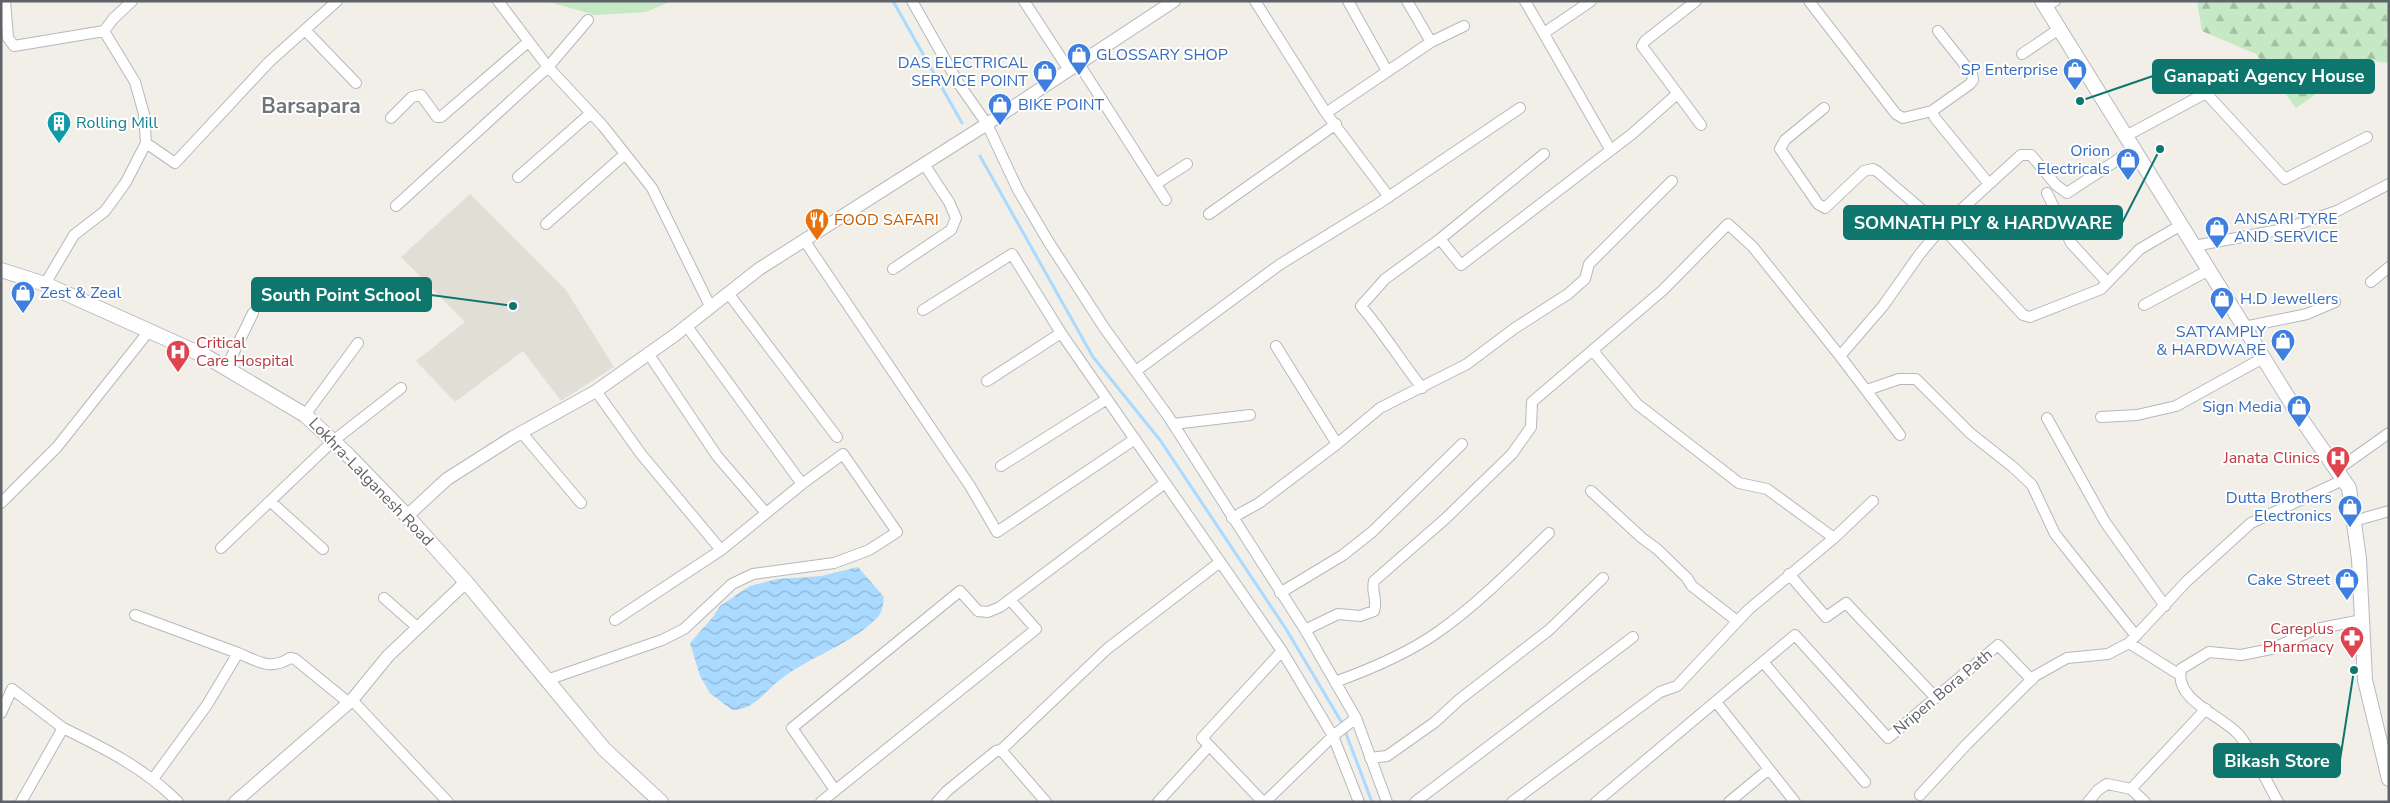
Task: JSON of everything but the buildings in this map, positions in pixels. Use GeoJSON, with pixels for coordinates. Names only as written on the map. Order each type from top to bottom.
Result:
{"type":"FeatureCollection","features":[{"type":"Feature","properties":{"kind":"main road"},"geometry":{"type":"LineString","coordinates":[[2048,3],[2060,29],[2263,358],[2349,488],[2359,558],[2365,680],[2389,778]]}},
{"type":"Feature","properties":{"kind":"main road","name":"Lokhra-Lalganesh Road"},"geometry":{"type":"LineString","coordinates":[[1,270],[45,284],[207,357],[306,415],[407,516],[466,582],[604,749],[661,802]]}},
{"type":"Feature","properties":{"kind":"street"},"geometry":{"type":"LineString","coordinates":[[6,1],[8,38],[14,46],[104,31],[113,19],[132,1]]}},
{"type":"Feature","properties":{"kind":"street"},"geometry":{"type":"LineString","coordinates":[[146,142],[175,164],[269,62],[337,1]]}},
{"type":"Feature","properties":{"kind":"street"},"geometry":{"type":"LineString","coordinates":[[498,1],[548,67],[591,113],[654,190],[710,306]]}},
{"type":"Feature","properties":{"kind":"street"},"geometry":{"type":"LineString","coordinates":[[912,1],[959,84],[987,124],[1018,190],[1048,241],[1173,424],[1305,630],[1336,682],[1370,758],[1387,802]]}},
{"type":"Feature","properties":{"kind":"street"},"geometry":{"type":"LineString","coordinates":[[1024,1],[1074,67],[1166,200]]}},
{"type":"Feature","properties":{"kind":"street"},"geometry":{"type":"LineString","coordinates":[[407,516],[448,479],[521,432],[596,391],[648,354],[759,268],[987,124],[1174,1]]}},
{"type":"Feature","properties":{"kind":"street"},"geometry":{"type":"LineString","coordinates":[[1256,1],[1326,113],[1389,197]]}},
{"type":"Feature","properties":{"kind":"street"},"geometry":{"type":"LineString","coordinates":[[1348,1],[1387,71]]}},
{"type":"Feature","properties":{"kind":"street"},"geometry":{"type":"LineString","coordinates":[[1407,1],[1431,42]]}},
{"type":"Feature","properties":{"kind":"street"},"geometry":{"type":"LineString","coordinates":[[1525,1],[1610,149]]}},
{"type":"Feature","properties":{"kind":"street"},"geometry":{"type":"LineString","coordinates":[[1544,33],[1585,7],[1591,1]]}},
{"type":"Feature","properties":{"kind":"street"},"geometry":{"type":"LineString","coordinates":[[1696,1],[1645,41],[1642,46],[1676,95],[1701,126]]}},
{"type":"Feature","properties":{"kind":"street"},"geometry":{"type":"LineString","coordinates":[[1809,1],[1896,114],[1903,118],[1932,110],[1973,80],[1972,74],[1938,31]]}},
{"type":"Feature","properties":{"kind":"street"},"geometry":{"type":"LineString","coordinates":[[396,206],[548,67],[588,20]]}},
{"type":"Feature","properties":{"kind":"street"},"geometry":{"type":"LineString","coordinates":[[1326,113],[1431,42],[1464,26]]}},
{"type":"Feature","properties":{"kind":"street"},"geometry":{"type":"LineString","coordinates":[[2022,54],[2060,29]]}},
{"type":"Feature","properties":{"kind":"street"},"geometry":{"type":"LineString","coordinates":[[305,30],[356,83]]}},
{"type":"Feature","properties":{"kind":"street"},"geometry":{"type":"LineString","coordinates":[[45,284],[74,235],[105,211],[126,182],[146,142],[144,114],[135,82],[104,31]]}},
{"type":"Feature","properties":{"kind":"street"},"geometry":{"type":"LineString","coordinates":[[391,118],[412,97],[420,95],[437,117],[441,117],[528,42]]}},
{"type":"Feature","properties":{"kind":"street"},"geometry":{"type":"LineString","coordinates":[[2126,136],[2206,93],[2286,179],[2367,137]]}},
{"type":"Feature","properties":{"kind":"street"},"geometry":{"type":"LineString","coordinates":[[1440,239],[1461,265],[1632,134],[1676,95]]}},
{"type":"Feature","properties":{"kind":"street"},"geometry":{"type":"LineString","coordinates":[[1136,371],[1279,265],[1389,197],[1520,108]]}},
{"type":"Feature","properties":{"kind":"street"},"geometry":{"type":"LineString","coordinates":[[1824,108],[1785,140],[1780,149],[1818,204],[1825,208],[1864,171],[1873,169],[1942,227],[2023,315],[2030,317],[2090,295],[2107,282],[2140,249],[2181,225]]}},
{"type":"Feature","properties":{"kind":"street"},"geometry":{"type":"LineString","coordinates":[[1932,110],[1935,118],[1989,184]]}},
{"type":"Feature","properties":{"kind":"street"},"geometry":{"type":"LineString","coordinates":[[518,178],[591,113]]}},
{"type":"Feature","properties":{"kind":"street"},"geometry":{"type":"LineString","coordinates":[[1209,214],[1336,124]]}},
{"type":"Feature","properties":{"kind":"street"},"geometry":{"type":"LineString","coordinates":[[1840,356],[1883,306],[1942,227],[2021,156],[2031,155],[2056,185],[2067,193],[2134,149]]}},
{"type":"Feature","properties":{"kind":"street"},"geometry":{"type":"LineString","coordinates":[[546,224],[625,154]]}},
{"type":"Feature","properties":{"kind":"street"},"geometry":{"type":"LineString","coordinates":[[1422,388],[1384,338],[1379,327],[1361,306],[1385,279],[1440,239],[1544,154]]}},
{"type":"Feature","properties":{"kind":"street"},"geometry":{"type":"LineString","coordinates":[[893,269],[951,230],[956,218],[949,202],[924,164]]}},
{"type":"Feature","properties":{"kind":"street"},"geometry":{"type":"LineString","coordinates":[[1156,184],[1187,164]]}},
{"type":"Feature","properties":{"kind":"street"},"geometry":{"type":"LineString","coordinates":[[1232,518],[1259,503],[1337,444],[1380,408],[1467,364],[1516,328],[1568,294],[1585,279],[1589,264],[1672,181]]}},
{"type":"Feature","properties":{"kind":"street"},"geometry":{"type":"LineString","coordinates":[[2194,246],[2284,230],[2338,211],[2389,184]]}},
{"type":"Feature","properties":{"kind":"street"},"geometry":{"type":"LineString","coordinates":[[2047,193],[2071,243],[2107,282]]}},
{"type":"Feature","properties":{"kind":"street"},"geometry":{"type":"LineString","coordinates":[[1305,630],[1338,614],[1360,616],[1374,612],[1377,602],[1372,588],[1374,581],[1439,525],[1512,454],[1532,427],[1532,402],[1663,290],[1728,224],[1753,247],[1867,390],[1900,435]]}},
{"type":"Feature","properties":{"kind":"street"},"geometry":{"type":"LineString","coordinates":[[804,240],[970,486],[997,532],[1135,439]]}},
{"type":"Feature","properties":{"kind":"street"},"geometry":{"type":"LineString","coordinates":[[923,310],[1012,254],[1061,333],[1282,652],[1334,735],[1359,802]]}},
{"type":"Feature","properties":{"kind":"street"},"geometry":{"type":"LineString","coordinates":[[2371,282],[2389,267]]}},
{"type":"Feature","properties":{"kind":"street"},"geometry":{"type":"LineString","coordinates":[[2144,305],[2209,270]]}},
{"type":"Feature","properties":{"kind":"street"},"geometry":{"type":"LineString","coordinates":[[728,293],[837,437]]}},
{"type":"Feature","properties":{"kind":"street"},"geometry":{"type":"LineString","coordinates":[[2244,327],[2307,314],[2335,302]]}},
{"type":"Feature","properties":{"kind":"street"},"geometry":{"type":"LineString","coordinates":[[226,368],[254,313]]}},
{"type":"Feature","properties":{"kind":"street"},"geometry":{"type":"LineString","coordinates":[[686,325],[802,484]]}},
{"type":"Feature","properties":{"kind":"street"},"geometry":{"type":"LineString","coordinates":[[1,503],[57,447],[148,331]]}},
{"type":"Feature","properties":{"kind":"street"},"geometry":{"type":"LineString","coordinates":[[986,381],[1061,333]]}},
{"type":"Feature","properties":{"kind":"street"},"geometry":{"type":"LineString","coordinates":[[306,415],[358,343]]}},
{"type":"Feature","properties":{"kind":"street"},"geometry":{"type":"LineString","coordinates":[[1276,346],[1337,444]]}},
{"type":"Feature","properties":{"kind":"street"},"geometry":{"type":"LineString","coordinates":[[1592,351],[1637,404],[1739,483],[1767,489],[1834,538]]}},
{"type":"Feature","properties":{"kind":"street"},"geometry":{"type":"LineString","coordinates":[[648,354],[717,456],[766,513]]}},
{"type":"Feature","properties":{"kind":"street"},"geometry":{"type":"LineString","coordinates":[[2101,417],[2137,415],[2176,406],[2263,358]]}},
{"type":"Feature","properties":{"kind":"street"},"geometry":{"type":"LineString","coordinates":[[1867,390],[1899,379],[1916,379],[1970,433],[2013,467],[2032,485],[2055,534],[2133,640],[2180,675]]}},
{"type":"Feature","properties":{"kind":"street"},"geometry":{"type":"LineString","coordinates":[[221,548],[333,441],[401,388]]}},
{"type":"Feature","properties":{"kind":"street"},"geometry":{"type":"LineString","coordinates":[[596,391],[624,432],[721,550]]}},
{"type":"Feature","properties":{"kind":"street"},"geometry":{"type":"LineString","coordinates":[[1001,466],[1107,398]]}},
{"type":"Feature","properties":{"kind":"street"},"geometry":{"type":"LineString","coordinates":[[1173,424],[1250,415]]}},
{"type":"Feature","properties":{"kind":"street"},"geometry":{"type":"LineString","coordinates":[[2047,418],[2105,522],[2164,606]]}},
{"type":"Feature","properties":{"kind":"street"},"geometry":{"type":"LineString","coordinates":[[521,432],[582,504]]}},
{"type":"Feature","properties":{"kind":"street"},"geometry":{"type":"LineString","coordinates":[[1920,795],[1966,744],[2032,680],[2067,658],[2108,654],[2133,640],[2187,581],[2251,523],[2340,475],[2389,433]]}},
{"type":"Feature","properties":{"kind":"street"},"geometry":{"type":"LineString","coordinates":[[1280,593],[1343,555],[1372,532],[1462,444]]}},
{"type":"Feature","properties":{"kind":"street"},"geometry":{"type":"LineString","coordinates":[[547,680],[662,640],[684,629],[732,584],[753,574],[834,563],[869,550],[897,532],[843,454],[802,484],[721,550],[615,620]]}},
{"type":"Feature","properties":{"kind":"street"},"geometry":{"type":"LineString","coordinates":[[835,790],[792,728],[960,591],[978,611],[988,612],[1011,601],[1165,483]]}},
{"type":"Feature","properties":{"kind":"street"},"geometry":{"type":"LineString","coordinates":[[1591,491],[1642,538],[1657,549],[1687,578],[1692,586],[1737,621]]}},
{"type":"Feature","properties":{"kind":"street"},"geometry":{"type":"LineString","coordinates":[[1512,802],[1660,692],[1676,686],[1737,621],[1789,574],[1834,538],[1873,501]]}},
{"type":"Feature","properties":{"kind":"street"},"geometry":{"type":"LineString","coordinates":[[271,502],[323,549]]}},
{"type":"Feature","properties":{"kind":"street"},"geometry":{"type":"LineString","coordinates":[[2354,521],[2389,511]]}},
{"type":"Feature","properties":{"kind":"street"},"geometry":{"type":"LineString","coordinates":[[1336,682],[1394,658],[1437,633],[1492,587],[1549,534]]}},
{"type":"Feature","properties":{"kind":"street"},"geometry":{"type":"LineString","coordinates":[[937,802],[961,779],[996,751],[1001,750],[1107,649],[1220,562]]}},
{"type":"Feature","properties":{"kind":"street"},"geometry":{"type":"LineString","coordinates":[[1789,574],[1826,616],[1846,602],[1936,698]]}},
{"type":"Feature","properties":{"kind":"street"},"geometry":{"type":"LineString","coordinates":[[1370,758],[1387,756],[1435,722],[1460,699],[1549,630],[1603,578]]}},
{"type":"Feature","properties":{"kind":"street"},"geometry":{"type":"LineString","coordinates":[[240,800],[350,701],[388,656],[416,627],[466,582]]}},
{"type":"Feature","properties":{"kind":"street"},"geometry":{"type":"LineString","coordinates":[[384,598],[416,627]]}},
{"type":"Feature","properties":{"kind":"street"},"geometry":{"type":"LineString","coordinates":[[821,802],[1036,629],[1011,601]]}},
{"type":"Feature","properties":{"kind":"street"},"geometry":{"type":"LineString","coordinates":[[135,615],[271,666],[293,659],[350,701],[448,802]]}},
{"type":"Feature","properties":{"kind":"street"},"geometry":{"type":"LineString","coordinates":[[2278,802],[2239,734],[2188,695],[2180,675],[2181,669],[2209,652],[2241,655],[2270,649],[2316,629],[2362,620]]}},
{"type":"Feature","properties":{"kind":"street","name":"Nripen Bora Path"},"geometry":{"type":"LineString","coordinates":[[1763,662],[1795,635],[1888,738],[1998,645],[2032,680]]}},
{"type":"Feature","properties":{"kind":"street"},"geometry":{"type":"LineString","coordinates":[[1415,802],[1634,637]]}},
{"type":"Feature","properties":{"kind":"street"},"geometry":{"type":"LineString","coordinates":[[1282,652],[1202,738],[1264,802],[1334,735],[1353,720]]}},
{"type":"Feature","properties":{"kind":"street"},"geometry":{"type":"LineString","coordinates":[[153,779],[207,705],[238,653]]}},
{"type":"Feature","properties":{"kind":"street"},"geometry":{"type":"LineString","coordinates":[[1596,802],[1763,662],[1865,782]]}},
{"type":"Feature","properties":{"kind":"street"},"geometry":{"type":"LineString","coordinates":[[1,713],[12,689],[63,728],[104,748],[153,779],[178,802]]}},
{"type":"Feature","properties":{"kind":"street"},"geometry":{"type":"LineString","coordinates":[[1716,702],[1795,802]]}},
{"type":"Feature","properties":{"kind":"street"},"geometry":{"type":"LineString","coordinates":[[2131,788],[2206,709]]}},
{"type":"Feature","properties":{"kind":"street"},"geometry":{"type":"LineString","coordinates":[[21,802],[63,728]]}},
{"type":"Feature","properties":{"kind":"street"},"geometry":{"type":"LineString","coordinates":[[1158,802],[1209,746]]}},
{"type":"Feature","properties":{"kind":"street"},"geometry":{"type":"LineString","coordinates":[[1001,750],[1046,802]]}},
{"type":"Feature","properties":{"kind":"street"},"geometry":{"type":"LineString","coordinates":[[1729,802],[1770,769]]}},
{"type":"Feature","properties":{"kind":"street"},"geometry":{"type":"LineString","coordinates":[[2088,802],[2107,784],[2131,788],[2145,802]]}},
{"type":"Feature","properties":{"kind":"shaded area"},"geometry":{"type":"Polygon","coordinates":[[[470,194],[566,290],[614,367],[561,401],[523,351],[455,402],[416,361],[465,322],[401,257],[470,194]]]}},
{"type":"Feature","properties":{"kind":"green space"},"geometry":{"type":"Polygon","coordinates":[[[546,1],[672,1],[646,12],[595,15],[546,1]]]}},
{"type":"Feature","properties":{"kind":"green space"},"geometry":{"type":"Polygon","coordinates":[[[2197,1],[2389,1],[2389,63],[2364,60],[2296,108],[2256,54],[2202,31],[2197,1]]]}},
{"type":"Feature","properties":{"kind":"water"},"geometry":{"type":"Polygon","coordinates":[[[858,567],[884,597],[880,613],[866,628],[800,666],[745,708],[732,710],[710,693],[700,676],[690,643],[720,606],[750,586],[778,579],[821,576],[858,567]]]}},
{"type":"Feature","properties":{"kind":"waterway"},"geometry":{"type":"LineString","coordinates":[[893,1],[962,123]]}},
{"type":"Feature","properties":{"kind":"waterway"},"geometry":{"type":"LineString","coordinates":[[980,156],[1093,357],[1160,440],[1286,629],[1342,723],[1372,802]]}},
{"type":"Feature","properties":{"kind":"place","name":"GLOSSARY SHOP"},"geometry":{"type":"Point","coordinates":[1079,76]}},
{"type":"Feature","properties":{"kind":"place","name":"SP Enterprise"},"geometry":{"type":"Point","coordinates":[2075,91]}},
{"type":"Feature","properties":{"kind":"place","name":"DAS ELECTRICAL SERVICE POINT"},"geometry":{"type":"Point","coordinates":[1045,93]}},
{"type":"Feature","properties":{"kind":"place","name":"Ganapati Agency House"},"geometry":{"type":"Point","coordinates":[2080,101]}},
{"type":"Feature","properties":{"kind":"place","name":"BIKE POINT"},"geometry":{"type":"Point","coordinates":[1000,126]}},
{"type":"Feature","properties":{"kind":"place","name":"Rolling Mill"},"geometry":{"type":"Point","coordinates":[59,144]}},
{"type":"Feature","properties":{"kind":"place","name":"SOMNATH PLY & HARDWARE"},"geometry":{"type":"Point","coordinates":[2160,149]}},
{"type":"Feature","properties":{"kind":"place","name":"Orion Electricals"},"geometry":{"type":"Point","coordinates":[2128,181]}},
{"type":"Feature","properties":{"kind":"place","name":"FOOD SAFARI"},"geometry":{"type":"Point","coordinates":[817,241]}},
{"type":"Feature","properties":{"kind":"place","name":"ANSARI TYRE AND SERVICE"},"geometry":{"type":"Point","coordinates":[2217,249]}},
{"type":"Feature","properties":{"kind":"place","name":"South Point School"},"geometry":{"type":"Point","coordinates":[513,306]}},
{"type":"Feature","properties":{"kind":"place","name":"Zest & Zeal"},"geometry":{"type":"Point","coordinates":[23,314]}},
{"type":"Feature","properties":{"kind":"place","name":"H.D Jewellers"},"geometry":{"type":"Point","coordinates":[2222,320]}},
{"type":"Feature","properties":{"kind":"place","name":"SATYAMPLY & HARDWARE"},"geometry":{"type":"Point","coordinates":[2283,362]}},
{"type":"Feature","properties":{"kind":"place","name":"Critical Care Hospital"},"geometry":{"type":"Point","coordinates":[178,373]}},
{"type":"Feature","properties":{"kind":"place","name":"Sign Media"},"geometry":{"type":"Point","coordinates":[2299,428]}},
{"type":"Feature","properties":{"kind":"place","name":"Janata Clinics"},"geometry":{"type":"Point","coordinates":[2338,479]}},
{"type":"Feature","properties":{"kind":"place","name":"Dutta Brothers Electronics"},"geometry":{"type":"Point","coordinates":[2350,528]}},
{"type":"Feature","properties":{"kind":"place","name":"Cake Street"},"geometry":{"type":"Point","coordinates":[2347,601]}},
{"type":"Feature","properties":{"kind":"place","name":"Careplus Pharmacy"},"geometry":{"type":"Point","coordinates":[2352,659]}},
{"type":"Feature","properties":{"kind":"place","name":"Bikash Store"},"geometry":{"type":"Point","coordinates":[2354,670]}},
{"type":"Feature","properties":{"kind":"district","name":"Barsapara"},"geometry":{"type":"Point","coordinates":[311,106]}}]}
